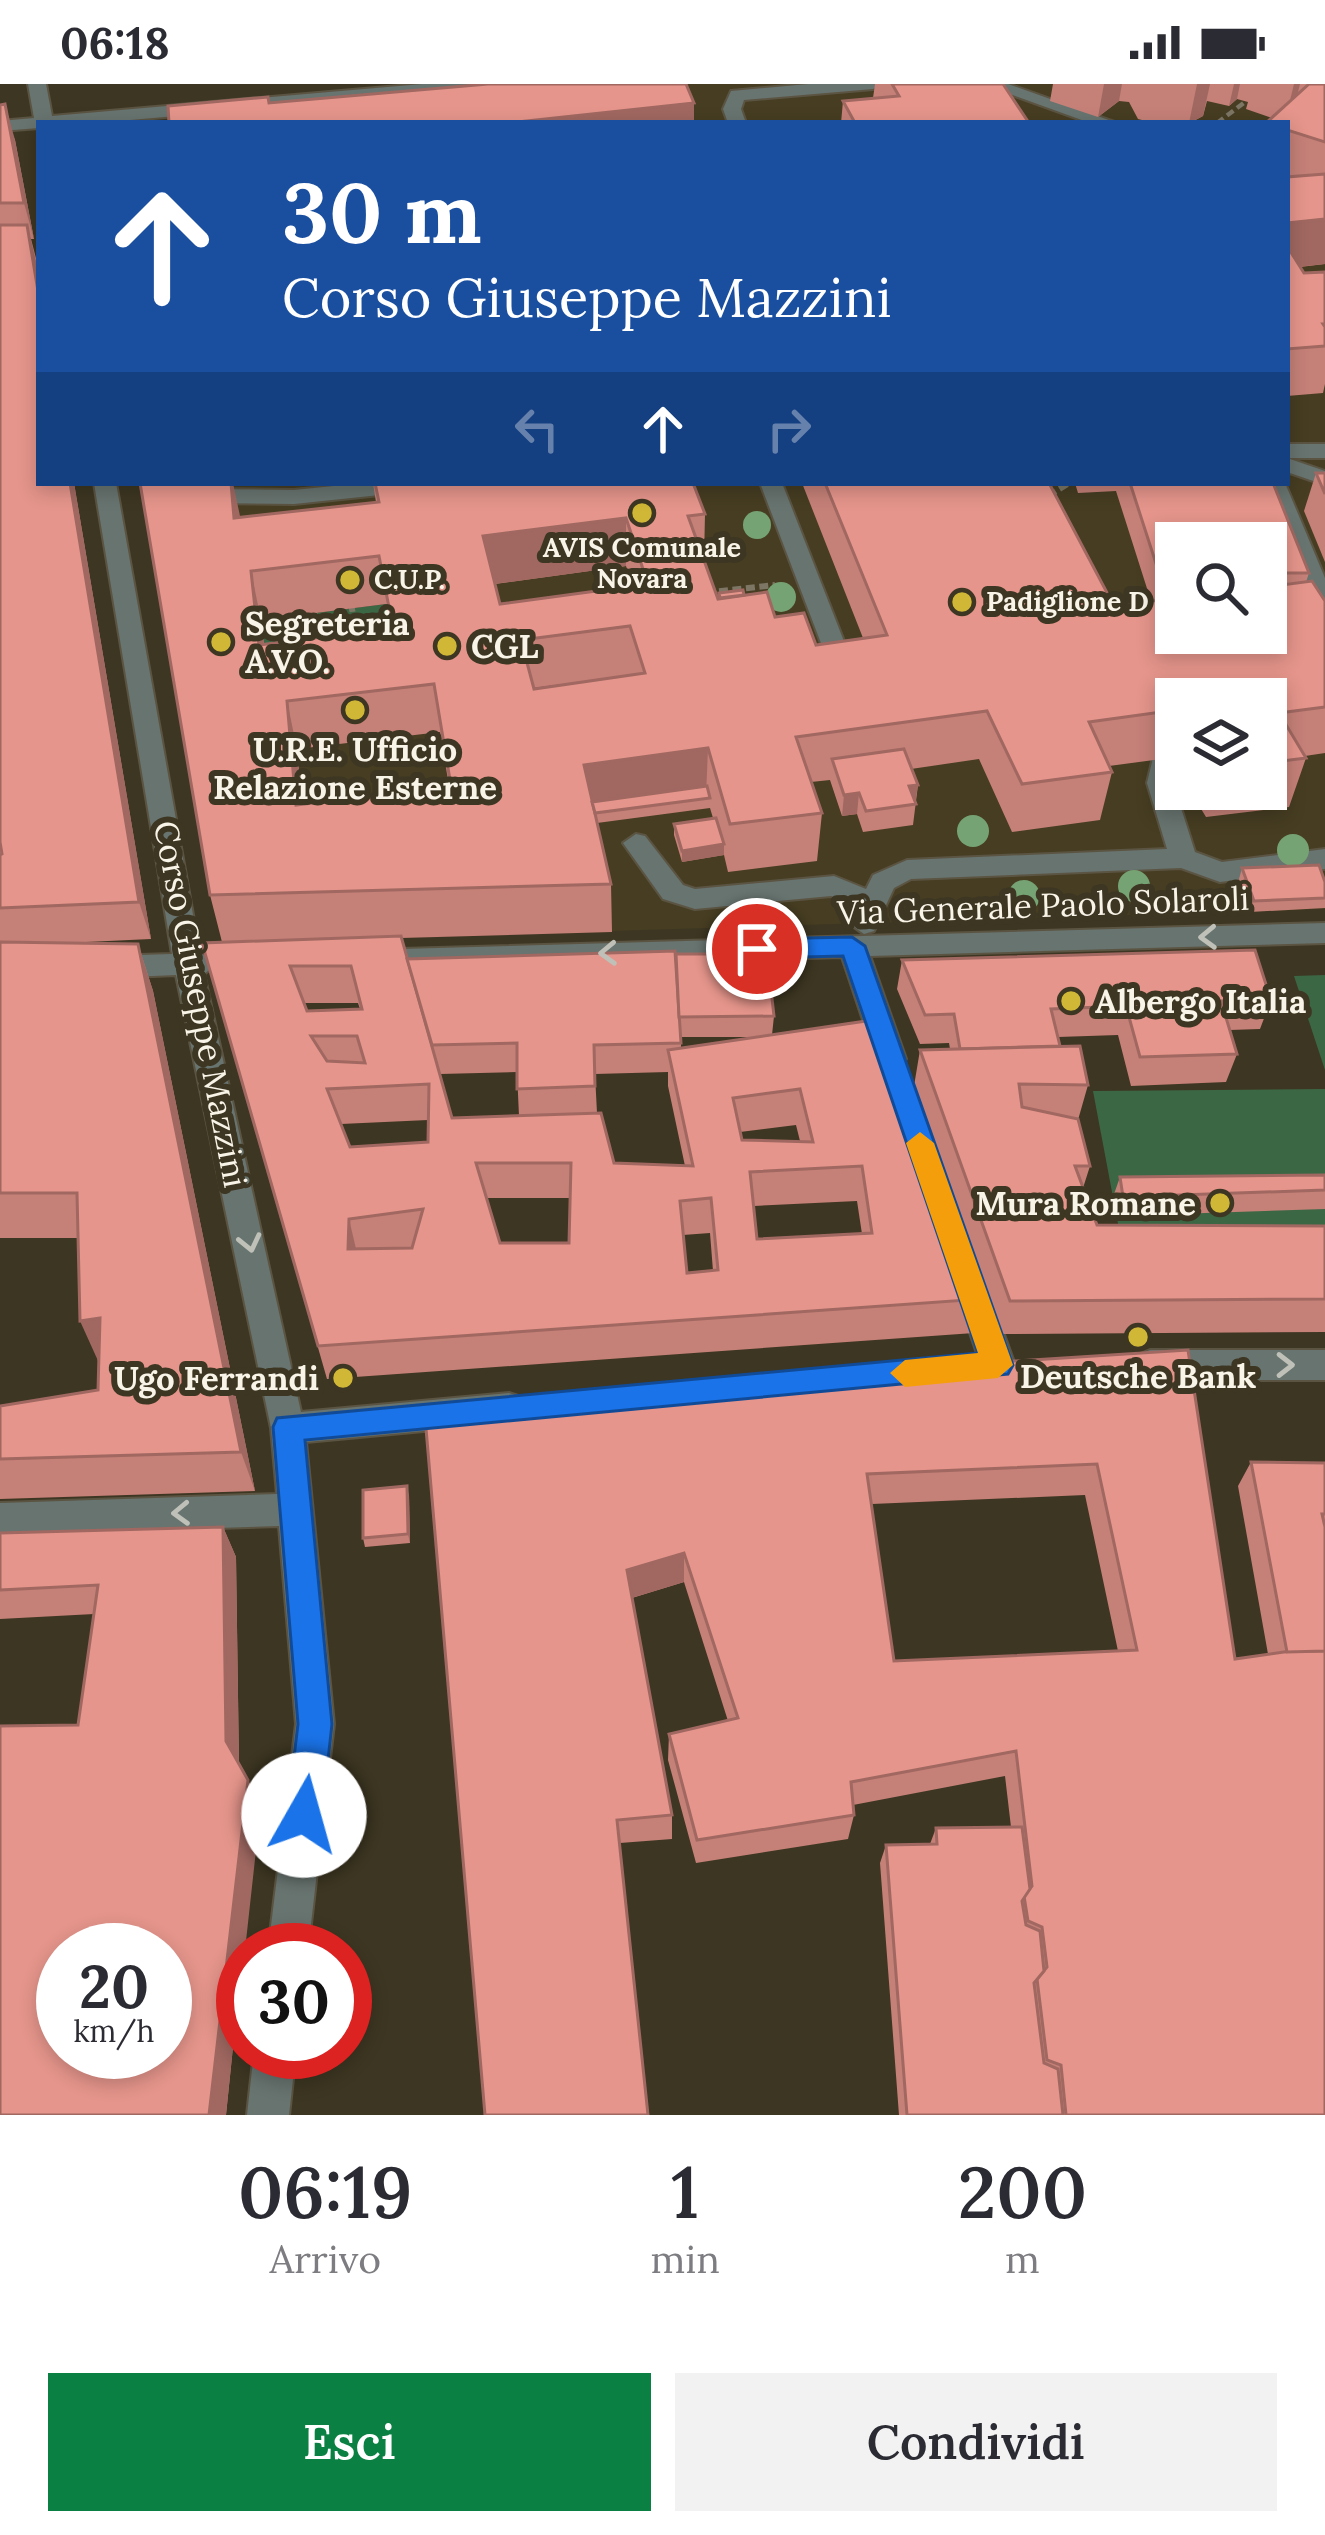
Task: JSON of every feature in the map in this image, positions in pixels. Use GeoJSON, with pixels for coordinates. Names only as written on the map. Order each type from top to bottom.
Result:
{"type":"FeatureCollection","features":[{"type":"Feature","properties":{"kind":"street"},"geometry":{"type":"LineString","coordinates":[[38,84],[44,120]]}},
{"type":"Feature","properties":{"kind":"street"},"geometry":{"type":"LineString","coordinates":[[67,120],[482,84]]}},
{"type":"Feature","properties":{"kind":"street"},"geometry":{"type":"LineString","coordinates":[[735,120],[732,110],[737,95],[873,84]]}},
{"type":"Feature","properties":{"kind":"street"},"geometry":{"type":"LineString","coordinates":[[992,84],[1099,120]]}},
{"type":"Feature","properties":{"kind":"street"},"geometry":{"type":"LineString","coordinates":[[0,126],[36,123]]}},
{"type":"Feature","properties":{"kind":"street"},"geometry":{"type":"LineString","coordinates":[[1290,451],[1325,451]]}},
{"type":"Feature","properties":{"kind":"street"},"geometry":{"type":"LineString","coordinates":[[1290,466],[1325,478]]}},
{"type":"Feature","properties":{"kind":"street","name":"Corso Giuseppe Mazzini"},"geometry":{"type":"LineString","coordinates":[[106,486],[188,964],[288,1427],[315,1724],[291,1923]]}},
{"type":"Feature","properties":{"kind":"street"},"geometry":{"type":"LineString","coordinates":[[166,499],[294,497],[398,486]]}},
{"type":"Feature","properties":{"kind":"street"},"geometry":{"type":"LineString","coordinates":[[772,486],[844,672]]}},
{"type":"Feature","properties":{"kind":"street"},"geometry":{"type":"LineString","coordinates":[[1275,486],[1325,607]]}},
{"type":"Feature","properties":{"kind":"street"},"geometry":{"type":"LineString","coordinates":[[1169,810],[1184,858]]}},
{"type":"Feature","properties":{"kind":"street"},"geometry":{"type":"LineString","coordinates":[[637,843],[673,892],[695,899],[834,886],[863,924],[898,1078]]}},
{"type":"Feature","properties":{"kind":"street"},"geometry":{"type":"LineString","coordinates":[[863,924],[883,882],[907,870],[1184,858],[1220,872],[1325,859]]}},
{"type":"Feature","properties":{"kind":"street","name":"Via Generale Paolo Solaroli"},"geometry":{"type":"LineString","coordinates":[[327,961],[863,924],[1325,933]]}},
{"type":"Feature","properties":{"kind":"street"},"geometry":{"type":"LineString","coordinates":[[70,968],[232,963]]}},
{"type":"Feature","properties":{"kind":"street"},"geometry":{"type":"LineString","coordinates":[[959,1254],[998,1366]]}},
{"type":"Feature","properties":{"kind":"street"},"geometry":{"type":"LineString","coordinates":[[1114,1365],[1325,1365]]}},
{"type":"Feature","properties":{"kind":"street"},"geometry":{"type":"LineString","coordinates":[[288,1427],[548,1405]]}},
{"type":"Feature","properties":{"kind":"street"},"geometry":{"type":"LineString","coordinates":[[0,1519],[299,1516]]}},
{"type":"Feature","properties":{"kind":"street"},"geometry":{"type":"LineString","coordinates":[[268,2115],[272,2079]]}},
{"type":"Feature","properties":{"kind":"path"},"geometry":{"type":"LineString","coordinates":[[1221,120],[1245,101]]}},
{"type":"Feature","properties":{"kind":"path"},"geometry":{"type":"LineString","coordinates":[[1047,496],[1064,486]]}},
{"type":"Feature","properties":{"kind":"path"},"geometry":{"type":"LineString","coordinates":[[706,580],[711,592],[809,582]]}},
{"type":"Feature","properties":{"kind":"path"},"geometry":{"type":"LineString","coordinates":[[355,627],[350,595],[366,593]]}},
{"type":"Feature","properties":{"kind":"shaded area"},"geometry":{"type":"Polygon","coordinates":[[[660,84],[1325,84],[1325,909],[222,943],[146,486],[1290,486],[1290,120],[267,120],[660,84]]]}},
{"type":"Feature","properties":{"kind":"green space"},"geometry":{"type":"Polygon","coordinates":[[[386,604],[399,676],[269,693],[261,620],[386,604]],[[369,626],[303,634],[306,655],[374,660],[369,626]]]}},
{"type":"Feature","properties":{"kind":"green space"},"geometry":{"type":"Polygon","coordinates":[[[1325,975],[1325,1070],[1294,976],[1325,975]]]}},
{"type":"Feature","properties":{"kind":"green space"},"geometry":{"type":"Polygon","coordinates":[[[1325,1089],[1325,1261],[1125,1261],[1093,1091],[1325,1089]]]}},
{"type":"Feature","properties":{"kind":"building"},"geometry":{"type":"Polygon","coordinates":[[[488,84],[686,84],[694,103],[536,120],[169,120],[168,106],[268,97],[269,103],[488,84]]]}},
{"type":"Feature","properties":{"kind":"building"},"geometry":{"type":"Polygon","coordinates":[[[892,84],[1003,84],[1027,120],[853,120],[843,101],[899,96],[892,84]]]}},
{"type":"Feature","properties":{"kind":"building"},"geometry":{"type":"Polygon","coordinates":[[[1309,84],[1325,84],[1325,142],[1290,131],[1290,120],[1269,120],[1309,84]]]}},
{"type":"Feature","properties":{"kind":"building"},"geometry":{"type":"Polygon","coordinates":[[[5,104],[24,203],[0,203],[0,105],[5,104]]]}},
{"type":"Feature","properties":{"kind":"building"},"geometry":{"type":"Polygon","coordinates":[[[1325,174],[1325,219],[1290,223],[1290,177],[1325,174]]]}},
{"type":"Feature","properties":{"kind":"building"},"geometry":{"type":"Polygon","coordinates":[[[0,225],[27,225],[36,279],[36,486],[70,486],[139,902],[0,908],[0,225]]]}},
{"type":"Feature","properties":{"kind":"building"},"geometry":{"type":"Polygon","coordinates":[[[1290,251],[1304,273],[1325,272],[1325,346],[1290,349],[1290,251]]]}},
{"type":"Feature","properties":{"kind":"building"},"geometry":{"type":"Polygon","coordinates":[[[1316,473],[1325,473],[1325,494],[1316,473]]]}},
{"type":"Feature","properties":{"kind":"building"},"geometry":{"type":"Polygon","coordinates":[[[141,486],[231,486],[234,518],[379,502],[376,486],[694,486],[705,514],[688,516],[718,599],[767,592],[775,617],[804,613],[816,645],[887,635],[826,486],[1051,486],[1114,606],[1155,601],[1155,654],[1287,654],[1287,584],[1312,581],[1325,601],[1325,707],[1287,712],[1287,678],[1155,678],[1155,713],[1089,722],[1112,772],[1022,784],[987,711],[796,737],[822,813],[730,824],[708,748],[584,765],[611,884],[210,895],[141,486]],[[626,518],[483,536],[500,604],[648,584],[626,518]],[[379,556],[251,571],[259,645],[393,628],[379,556]],[[630,626],[521,640],[534,689],[645,673],[630,626]],[[434,684],[287,701],[296,805],[451,786],[434,684]]]}},
{"type":"Feature","properties":{"kind":"building"},"geometry":{"type":"Polygon","coordinates":[[[1131,486],[1274,486],[1309,573],[1287,573],[1287,522],[1155,522],[1155,560],[1131,486]]]}},
{"type":"Feature","properties":{"kind":"building"},"geometry":{"type":"Polygon","coordinates":[[[743,590],[744,595],[720,598],[719,593],[743,590]]]}},
{"type":"Feature","properties":{"kind":"building"},"geometry":{"type":"Polygon","coordinates":[[[1287,726],[1306,758],[1287,760],[1287,726]]]}},
{"type":"Feature","properties":{"kind":"building"},"geometry":{"type":"Polygon","coordinates":[[[904,749],[918,785],[909,786],[916,804],[866,811],[859,793],[844,795],[832,759],[904,749]]]}},
{"type":"Feature","properties":{"kind":"building"},"geometry":{"type":"Polygon","coordinates":[[[707,786],[710,798],[595,813],[592,802],[707,786]]]}},
{"type":"Feature","properties":{"kind":"building"},"geometry":{"type":"Polygon","coordinates":[[[716,818],[724,844],[682,851],[674,824],[716,818]]]}},
{"type":"Feature","properties":{"kind":"building"},"geometry":{"type":"Polygon","coordinates":[[[1319,865],[1325,898],[1254,901],[1242,868],[1319,865]]]}},
{"type":"Feature","properties":{"kind":"building"},"geometry":{"type":"Polygon","coordinates":[[[401,936],[452,1118],[601,1113],[614,1163],[693,1166],[668,1050],[880,1019],[982,1299],[318,1346],[202,943],[401,936]],[[290,966],[307,1011],[362,1009],[351,966],[290,966]],[[311,1036],[327,1061],[365,1063],[357,1036],[311,1036]],[[429,1084],[327,1089],[350,1147],[428,1142],[429,1084]],[[800,1089],[733,1098],[742,1140],[813,1142],[800,1089]],[[476,1163],[500,1243],[569,1243],[571,1163],[476,1163]],[[862,1166],[750,1172],[757,1239],[872,1233],[862,1166]],[[711,1198],[680,1201],[687,1273],[718,1270],[711,1198]],[[423,1209],[349,1219],[348,1249],[412,1248],[423,1209]]]}},
{"type":"Feature","properties":{"kind":"building"},"geometry":{"type":"Polygon","coordinates":[[[0,942],[138,944],[241,1452],[0,1459],[0,1406],[98,1390],[100,1318],[80,1321],[77,1193],[0,1193],[0,942]]]}},
{"type":"Feature","properties":{"kind":"building"},"geometry":{"type":"Polygon","coordinates":[[[1255,950],[1271,1000],[1221,1001],[1237,1054],[1140,1057],[1126,1006],[1051,1009],[1060,1046],[960,1049],[954,1014],[925,1015],[902,960],[1255,950]]]}},
{"type":"Feature","properties":{"kind":"building"},"geometry":{"type":"Polygon","coordinates":[[[675,951],[681,1043],[594,1045],[595,1086],[517,1089],[517,1043],[432,1045],[407,959],[675,951]]]}},
{"type":"Feature","properties":{"kind":"building"},"geometry":{"type":"Polygon","coordinates":[[[676,954],[767,954],[774,1016],[679,1017],[676,954]]]}},
{"type":"Feature","properties":{"kind":"building"},"geometry":{"type":"Polygon","coordinates":[[[1080,1046],[1088,1085],[1019,1084],[1022,1107],[1078,1119],[1090,1166],[1075,1166],[1097,1225],[1325,1226],[1325,1299],[1010,1301],[920,1050],[1080,1046]]]}},
{"type":"Feature","properties":{"kind":"building"},"geometry":{"type":"Polygon","coordinates":[[[1325,1175],[1325,1190],[1123,1197],[1120,1177],[1325,1175]]]}},
{"type":"Feature","properties":{"kind":"building"},"geometry":{"type":"Polygon","coordinates":[[[1188,1350],[1235,1659],[1325,1651],[1325,2115],[1066,2115],[1061,2065],[1047,2060],[1037,1979],[1047,1967],[1042,1927],[1028,1921],[1024,1896],[1032,1886],[1016,1751],[851,1782],[854,1815],[697,1840],[669,1734],[738,1718],[684,1553],[627,1570],[672,1815],[617,1820],[648,2115],[485,2115],[425,1417],[701,1381],[1188,1350]],[[1097,1464],[867,1474],[894,1661],[1137,1650],[1097,1464]]]}},
{"type":"Feature","properties":{"kind":"building"},"geometry":{"type":"Polygon","coordinates":[[[1251,1462],[1325,1463],[1325,1651],[1287,1652],[1251,1462]]]}},
{"type":"Feature","properties":{"kind":"building"},"geometry":{"type":"Polygon","coordinates":[[[407,1486],[408,1534],[363,1538],[363,1490],[407,1486]]]}},
{"type":"Feature","properties":{"kind":"building"},"geometry":{"type":"Polygon","coordinates":[[[223,1527],[226,1741],[248,1780],[231,1923],[216,1923],[216,2055],[209,2115],[0,2115],[0,1726],[78,1725],[98,1585],[0,1590],[0,1533],[223,1527]]]}},
{"type":"Feature","properties":{"kind":"building"},"geometry":{"type":"Polygon","coordinates":[[[1022,1827],[1030,1889],[1022,1901],[1026,1925],[1040,1931],[1044,1971],[1034,1983],[1044,2063],[1058,2069],[1063,2115],[907,2115],[886,1845],[937,1844],[936,1828],[1022,1827]]]}},
{"type":"Feature","properties":{"kind":"slow traffic"},"geometry":{"type":"LineString","coordinates":[[905,1373],[998,1365],[920,1143]]}},
{"type":"Feature","properties":{"kind":"place","name":"AVIS Comunale Novara"},"geometry":{"type":"Point","coordinates":[642,513]}},
{"type":"Feature","properties":{"kind":"place","name":"C.U.P."},"geometry":{"type":"Point","coordinates":[350,580]}},
{"type":"Feature","properties":{"kind":"place","name":"Padiglione D"},"geometry":{"type":"Point","coordinates":[962,602]}},
{"type":"Feature","properties":{"kind":"place","name":"Segreteria A.V.O."},"geometry":{"type":"Point","coordinates":[221,642]}},
{"type":"Feature","properties":{"kind":"place","name":"CGL"},"geometry":{"type":"Point","coordinates":[447,646]}},
{"type":"Feature","properties":{"kind":"place","name":"U.R.E. Ufficio Relazione Esterne"},"geometry":{"type":"Point","coordinates":[355,710]}},
{"type":"Feature","properties":{"kind":"place","name":"Albergo Italia"},"geometry":{"type":"Point","coordinates":[1071,1001]}},
{"type":"Feature","properties":{"kind":"place","name":"Mura Romane"},"geometry":{"type":"Point","coordinates":[1220,1203]}},
{"type":"Feature","properties":{"kind":"place","name":"Deutsche Bank"},"geometry":{"type":"Point","coordinates":[1138,1337]}},
{"type":"Feature","properties":{"kind":"place","name":"Ugo Ferrandi"},"geometry":{"type":"Point","coordinates":[343,1378]}},
{"type":"Feature","properties":{"kind":"route"},"geometry":{"type":"LineString","coordinates":[[304,1815],[315,1724],[288,1427],[998,1365],[852,946],[757,949]]}}]}
